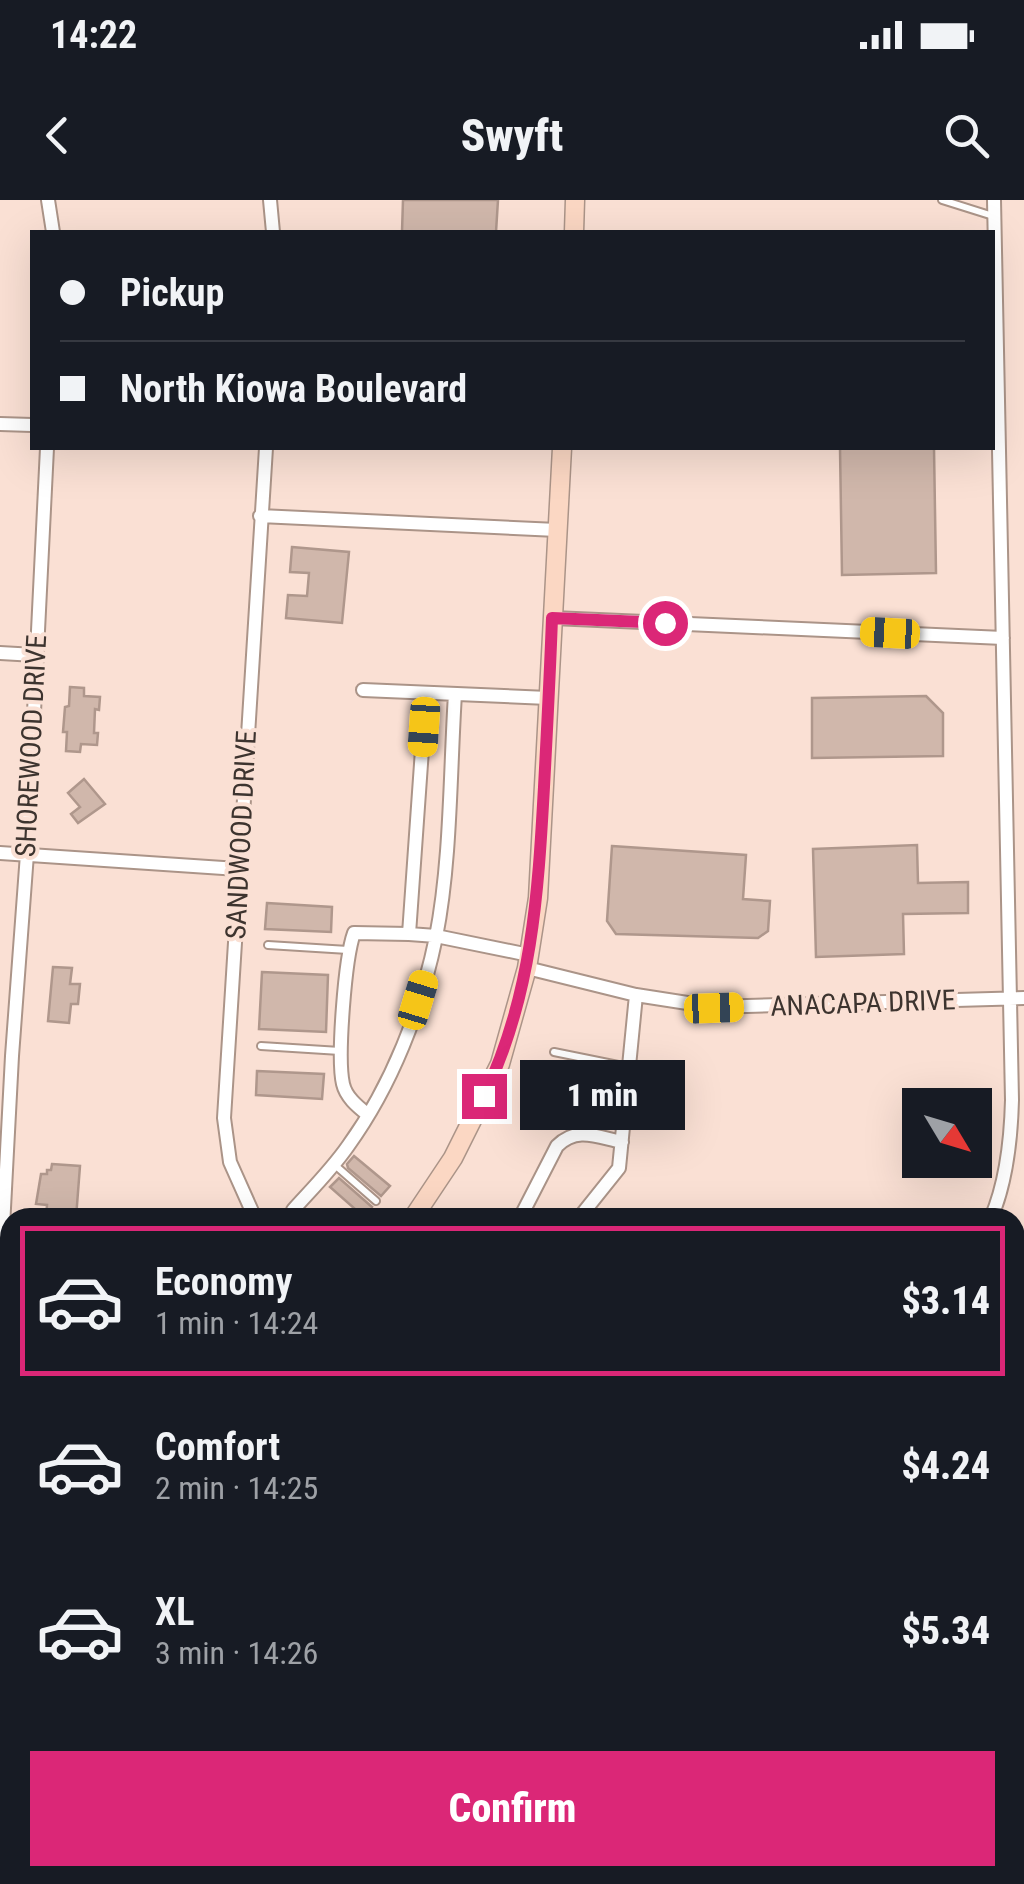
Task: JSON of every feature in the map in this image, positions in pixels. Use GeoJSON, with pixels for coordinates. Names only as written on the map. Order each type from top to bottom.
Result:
{"type":"FeatureCollection","features":[{"type":"Feature","properties":{"kind":"street"},"geometry":{"type":"LineString","coordinates":[[48,200],[53,230]]}},
{"type":"Feature","properties":{"kind":"street"},"geometry":{"type":"LineString","coordinates":[[270,200],[274,230]]}},
{"type":"Feature","properties":{"kind":"street"},"geometry":{"type":"LineString","coordinates":[[574,230],[575,200]]}},
{"type":"Feature","properties":{"kind":"street"},"geometry":{"type":"LineString","coordinates":[[993,230],[994,200]]}},
{"type":"Feature","properties":{"kind":"street"},"geometry":{"type":"LineString","coordinates":[[995,300],[1018,1135],[995,1208]]}},
{"type":"Feature","properties":{"kind":"street"},"geometry":{"type":"LineString","coordinates":[[0,424],[30,425]]}},
{"type":"Feature","properties":{"kind":"street","name":"SHOREWOOD DRIVE"},"geometry":{"type":"LineString","coordinates":[[2,1208],[6,1056],[27,854],[46,450]]}},
{"type":"Feature","properties":{"kind":"street","name":"SANDWOOD DRIVE"},"geometry":{"type":"LineString","coordinates":[[251,1208],[230,1162],[224,1118],[266,450]]}},
{"type":"Feature","properties":{"kind":"street"},"geometry":{"type":"LineString","coordinates":[[420,1208],[453,1158],[500,1064],[528,962],[538,898],[562,450]]}},
{"type":"Feature","properties":{"kind":"street"},"geometry":{"type":"LineString","coordinates":[[260,516],[557,530]]}},
{"type":"Feature","properties":{"kind":"street"},"geometry":{"type":"LineString","coordinates":[[552,618],[1003,638]]}},
{"type":"Feature","properties":{"kind":"street"},"geometry":{"type":"LineString","coordinates":[[0,653],[35,655]]}},
{"type":"Feature","properties":{"kind":"street"},"geometry":{"type":"LineString","coordinates":[[363,690],[548,698]]}},
{"type":"Feature","properties":{"kind":"street"},"geometry":{"type":"LineString","coordinates":[[409,934],[426,692]]}},
{"type":"Feature","properties":{"kind":"street"},"geometry":{"type":"LineString","coordinates":[[296,1208],[350,1144],[400,1054],[418,1000],[436,936],[444,875],[455,694]]}},
{"type":"Feature","properties":{"kind":"street"},"geometry":{"type":"LineString","coordinates":[[0,853],[238,868]]}},
{"type":"Feature","properties":{"kind":"street","name":"ANACAPA DRIVE"},"geometry":{"type":"LineString","coordinates":[[348,950],[354,933],[436,936],[636,995],[714,1008],[1017,998]]}},
{"type":"Feature","properties":{"kind":"street"},"geometry":{"type":"LineString","coordinates":[[348,950],[342,1083],[353,1103],[367,1114]]}},
{"type":"Feature","properties":{"kind":"street"},"geometry":{"type":"LineString","coordinates":[[587,1208],[619,1168],[636,995]]}},
{"type":"Feature","properties":{"kind":"street"},"geometry":{"type":"LineString","coordinates":[[525,1208],[565,1138],[579,1133],[622,1142]]}},
{"type":"Feature","properties":{"kind":"lane"},"geometry":{"type":"LineString","coordinates":[[942,200],[993,216]]}},
{"type":"Feature","properties":{"kind":"lane"},"geometry":{"type":"LineString","coordinates":[[268,945],[348,950]]}},
{"type":"Feature","properties":{"kind":"lane"},"geometry":{"type":"LineString","coordinates":[[261,1046],[342,1051]]}},
{"type":"Feature","properties":{"kind":"lane"},"geometry":{"type":"LineString","coordinates":[[554,1052],[629,1067]]}},
{"type":"Feature","properties":{"kind":"lane"},"geometry":{"type":"LineString","coordinates":[[334,1164],[376,1201]]}},
{"type":"Feature","properties":{"kind":"building"},"geometry":{"type":"Polygon","coordinates":[[[403,200],[498,200],[496,230],[402,230],[403,200]]]}},
{"type":"Feature","properties":{"kind":"building"},"geometry":{"type":"Polygon","coordinates":[[[840,450],[934,450],[936,573],[842,575],[840,450]]]}},
{"type":"Feature","properties":{"kind":"building"},"geometry":{"type":"Polygon","coordinates":[[[292,547],[349,552],[342,623],[286,618],[288,595],[307,596],[309,573],[290,572],[292,547]]]}},
{"type":"Feature","properties":{"kind":"building"},"geometry":{"type":"Polygon","coordinates":[[[70,687],[84,688],[84,696],[100,697],[99,710],[95,709],[97,745],[81,744],[80,752],[66,751],[67,732],[63,732],[70,687]]]}},
{"type":"Feature","properties":{"kind":"building"},"geometry":{"type":"Polygon","coordinates":[[[926,696],[943,713],[943,756],[812,758],[812,698],[926,696]]]}},
{"type":"Feature","properties":{"kind":"building"},"geometry":{"type":"Polygon","coordinates":[[[84,779],[105,804],[78,823],[71,814],[80,807],[68,793],[84,779]]]}},
{"type":"Feature","properties":{"kind":"building"},"geometry":{"type":"Polygon","coordinates":[[[917,845],[918,883],[968,882],[968,913],[903,914],[904,954],[816,957],[813,849],[917,845]]]}},
{"type":"Feature","properties":{"kind":"building"},"geometry":{"type":"Polygon","coordinates":[[[612,846],[746,855],[743,899],[770,901],[768,931],[758,938],[616,934],[607,921],[612,846]]]}},
{"type":"Feature","properties":{"kind":"building"},"geometry":{"type":"Polygon","coordinates":[[[267,903],[332,907],[331,932],[265,929],[267,903]]]}},
{"type":"Feature","properties":{"kind":"building"},"geometry":{"type":"Polygon","coordinates":[[[53,967],[72,968],[70,984],[80,984],[78,1004],[71,1004],[69,1023],[48,1021],[53,967]]]}},
{"type":"Feature","properties":{"kind":"building"},"geometry":{"type":"Polygon","coordinates":[[[262,972],[328,975],[326,1032],[259,1029],[262,972]]]}},
{"type":"Feature","properties":{"kind":"building"},"geometry":{"type":"Polygon","coordinates":[[[257,1071],[324,1074],[322,1099],[256,1095],[257,1071]]]}},
{"type":"Feature","properties":{"kind":"building"},"geometry":{"type":"Polygon","coordinates":[[[354,1156],[390,1186],[381,1196],[348,1168],[354,1156]]]}},
{"type":"Feature","properties":{"kind":"building"},"geometry":{"type":"Polygon","coordinates":[[[52,1164],[80,1166],[77,1208],[36,1204],[41,1174],[51,1170],[52,1164]]]}},
{"type":"Feature","properties":{"kind":"building"},"geometry":{"type":"Polygon","coordinates":[[[339,1178],[372,1207],[354,1208],[330,1187],[339,1178]]]}},
{"type":"Feature","properties":{"kind":"route"},"geometry":{"type":"LineString","coordinates":[[484,1096],[500,1064],[527,968],[538,898],[552,618],[665,623]]}}]}
